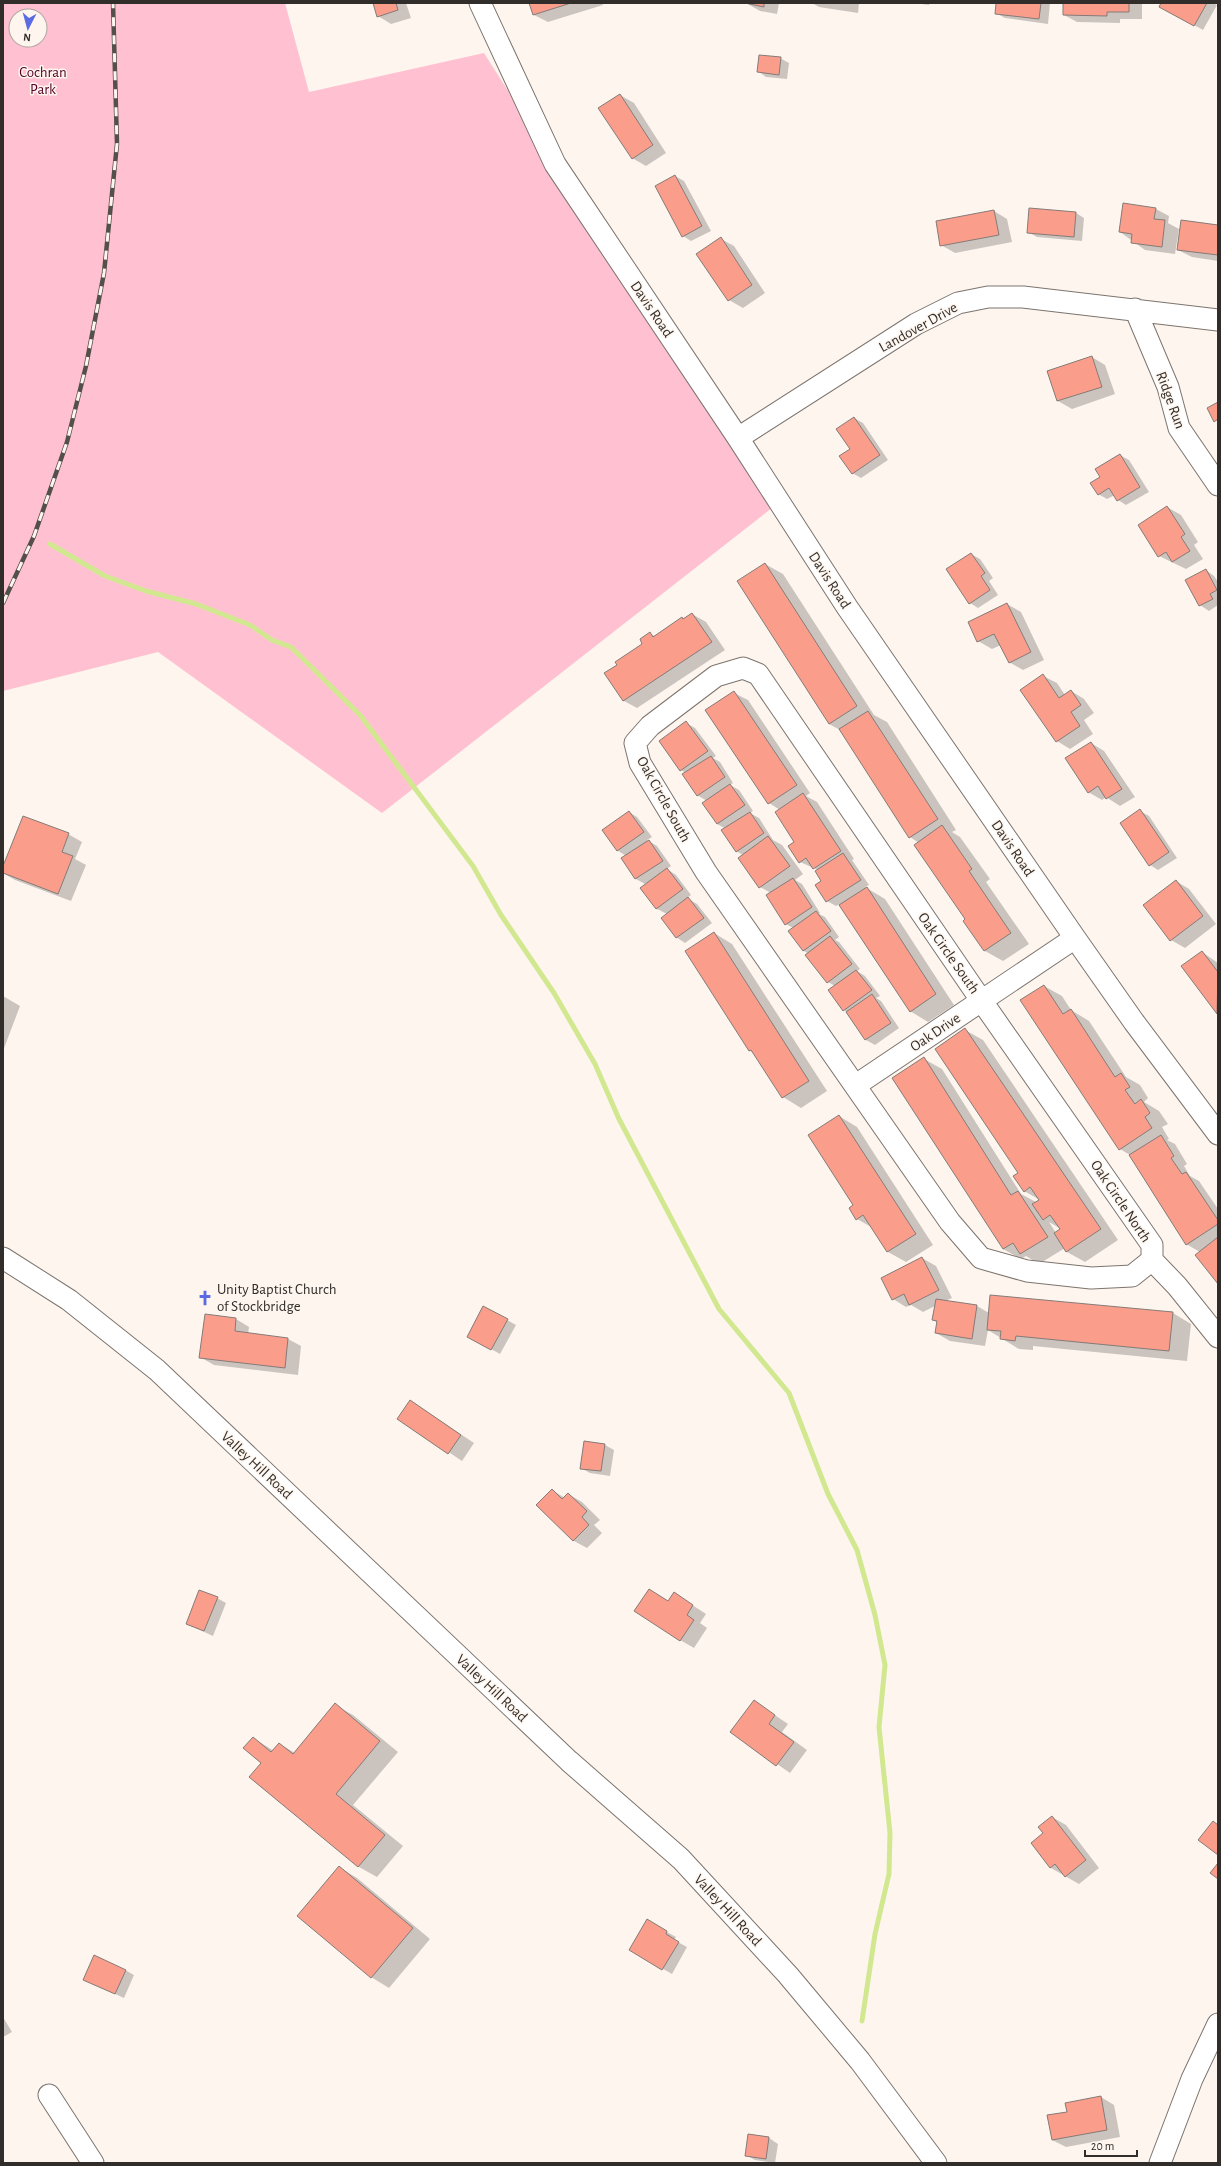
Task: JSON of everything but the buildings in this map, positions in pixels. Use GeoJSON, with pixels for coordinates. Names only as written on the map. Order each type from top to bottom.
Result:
{"type":"FeatureCollection","features":[{"type":"Feature","properties":{"kind":"street","name":"Davis Road"},"geometry":{"type":"LineString","coordinates":[[480,3],[554,164],[738,438],[847,607],[1134,1022],[1218,1134]]}},
{"type":"Feature","properties":{"kind":"street","name":"Landover Drive"},"geometry":{"type":"LineString","coordinates":[[738,438],[916,324],[958,303],[988,297],[1023,297],[1135,309],[1218,320]]}},
{"type":"Feature","properties":{"kind":"street","name":"Ridge Run"},"geometry":{"type":"LineString","coordinates":[[1135,309],[1168,387],[1180,428],[1218,485]]}},
{"type":"Feature","properties":{"kind":"street","name":"Oak Circle South"},"geometry":{"type":"LineString","coordinates":[[856,1085],[706,872],[640,763],[635,743],[650,726],[716,676],[742,668],[758,674],[981,1000]]}},
{"type":"Feature","properties":{"kind":"street","name":"Oak Drive"},"geometry":{"type":"LineString","coordinates":[[856,1085],[1075,938]]}},
{"type":"Feature","properties":{"kind":"street","name":"Oak Circle North"},"geometry":{"type":"LineString","coordinates":[[856,1085],[950,1222],[981,1258],[1027,1271],[1091,1278],[1132,1276],[1152,1260],[1152,1245],[981,1000]]}},
{"type":"Feature","properties":{"kind":"street","name":"Valley Hill Road"},"geometry":{"type":"LineString","coordinates":[[3,1258],[68,1300],[157,1370],[569,1761],[681,1859],[798,1986],[860,2061],[936,2163]]}},
{"type":"Feature","properties":{"kind":"street"},"geometry":{"type":"LineString","coordinates":[[1152,1260],[1178,1286],[1218,1336]]}},
{"type":"Feature","properties":{"kind":"street"},"geometry":{"type":"LineString","coordinates":[[1160,2163],[1192,2079],[1218,2024]]}},
{"type":"Feature","properties":{"kind":"street"},"geometry":{"type":"LineString","coordinates":[[49,2095],[94,2163]]}},
{"type":"Feature","properties":{"kind":"green space","name":"Cochran Park"},"geometry":{"type":"Polygon","coordinates":[[[3,3],[285,3],[309,92],[484,53],[772,508],[382,813],[158,652],[3,691],[3,3]]]}},
{"type":"Feature","properties":{"kind":"waterway"},"geometry":{"type":"LineString","coordinates":[[50,544],[105,576],[146,591],[196,604],[250,625],[272,640],[291,647],[360,715],[473,866],[501,915],[554,993],[595,1064],[619,1119],[719,1309],[789,1393],[828,1494],[857,1550],[875,1615],[885,1665],[879,1727],[890,1833],[889,1874],[875,1934],[862,2021]]}},
{"type":"Feature","properties":{"kind":"railway"},"geometry":{"type":"LineString","coordinates":[[3,603],[34,536],[67,442],[86,366],[104,273],[117,144],[113,3]]}},
{"type":"Feature","properties":{"kind":"place","name":"Unity Baptist Church of Stockbridge"},"geometry":{"type":"Point","coordinates":[205,1298]}}]}
